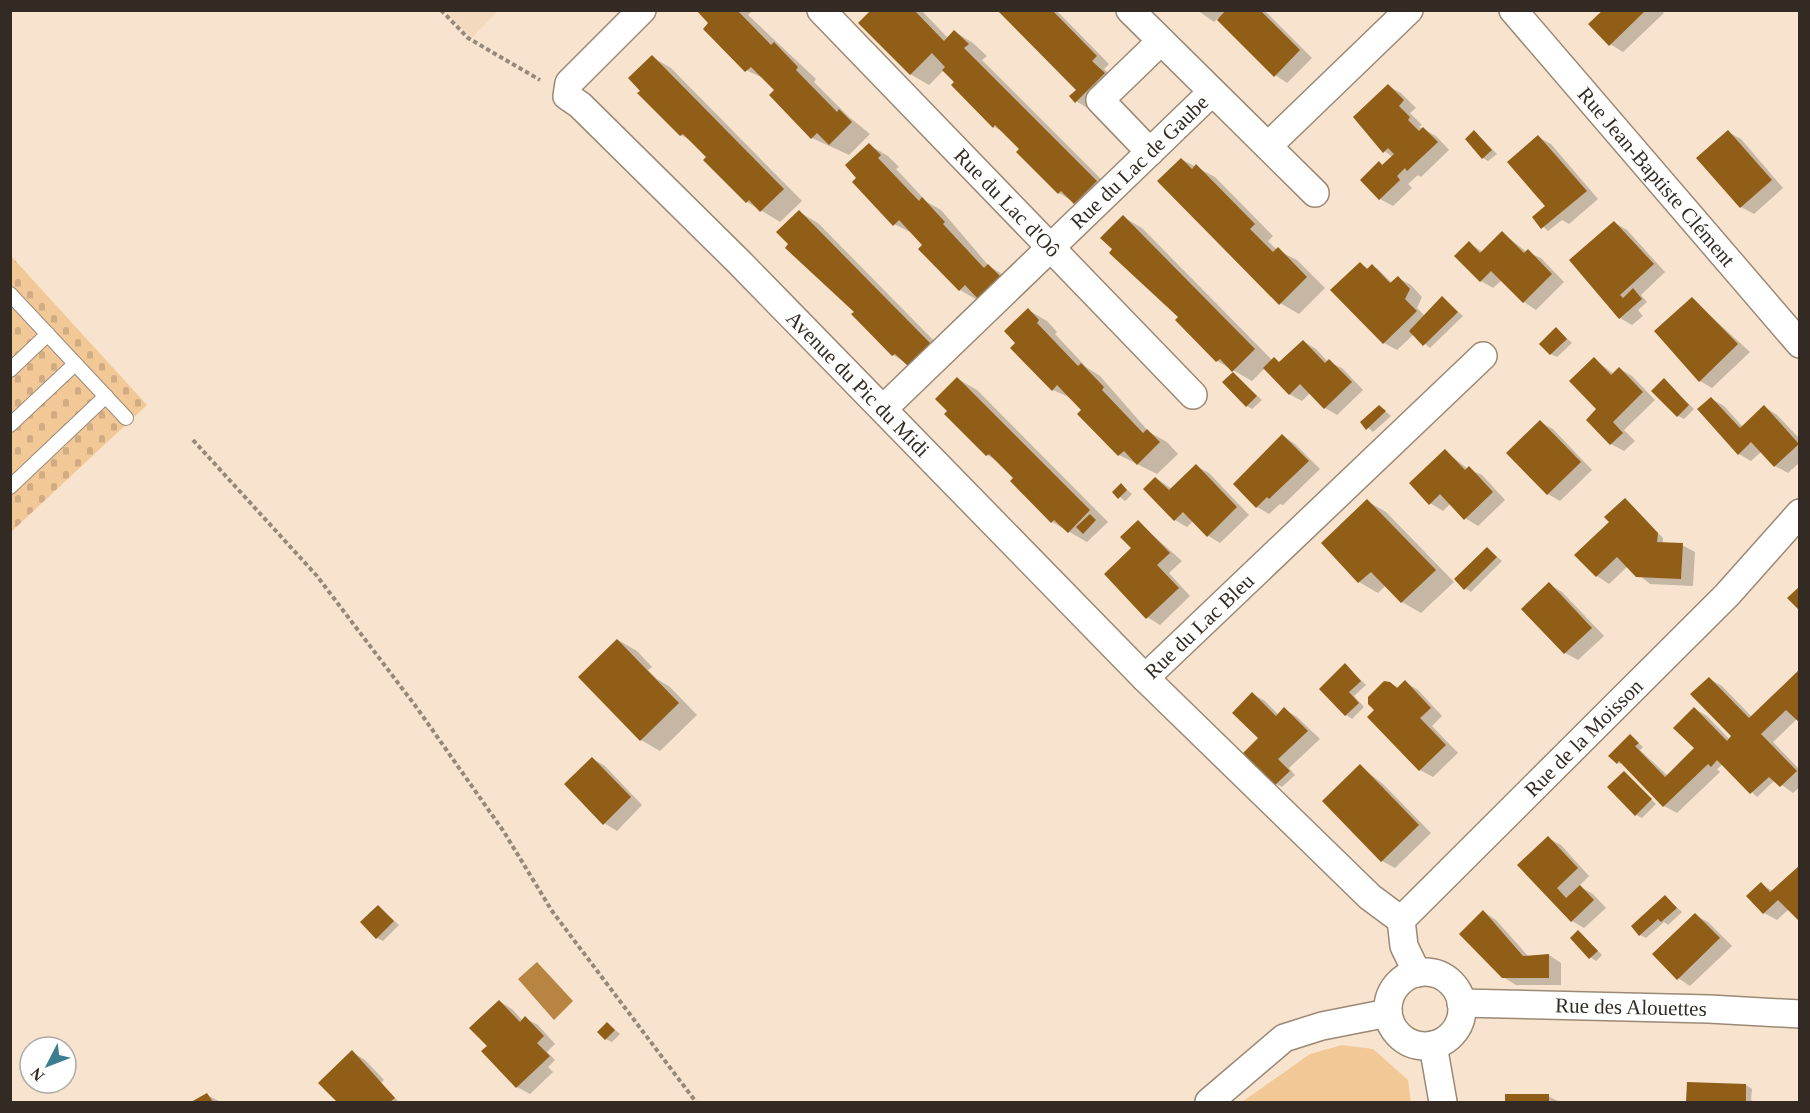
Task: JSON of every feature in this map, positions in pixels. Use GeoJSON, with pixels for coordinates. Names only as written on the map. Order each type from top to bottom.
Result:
{"type":"FeatureCollection","features":[{"type":"Feature","properties":{"kind":"street"},"geometry":{"type":"LineString","coordinates":[[567,96],[569,82],[642,10]]}},
{"type":"Feature","properties":{"kind":"street","name":"Rue du Lac d'Oô"},"geometry":{"type":"LineString","coordinates":[[821,10],[1193,395]]}},
{"type":"Feature","properties":{"kind":"street"},"geometry":{"type":"LineString","coordinates":[[1130,10],[1315,193]]}},
{"type":"Feature","properties":{"kind":"street"},"geometry":{"type":"LineString","coordinates":[[1268,146],[1409,10]]}},
{"type":"Feature","properties":{"kind":"street","name":"Rue Jean-Baptiste Clément"},"geometry":{"type":"LineString","coordinates":[[1513,10],[1800,344]]}},
{"type":"Feature","properties":{"kind":"street"},"geometry":{"type":"LineString","coordinates":[[1150,152],[1100,100],[1161,41]]}},
{"type":"Feature","properties":{"kind":"street","name":"Rue du Lac de Gaube"},"geometry":{"type":"LineString","coordinates":[[883,408],[1212,92]]}},
{"type":"Feature","properties":{"kind":"street","name":"Avenue du Pic du Midi"},"geometry":{"type":"LineString","coordinates":[[567,96],[580,105],[697,220],[1145,678]]}},
{"type":"Feature","properties":{"kind":"street","name":"Rue du Lac Bleu"},"geometry":{"type":"LineString","coordinates":[[1401,920],[1370,897],[1145,678],[1483,356]]}},
{"type":"Feature","properties":{"kind":"street","name":"Rue de la Moisson"},"geometry":{"type":"LineString","coordinates":[[1401,920],[1726,596],[1800,513]]}},
{"type":"Feature","properties":{"kind":"street"},"geometry":{"type":"LineString","coordinates":[[1401,920],[1404,946],[1417,973]]}},
{"type":"Feature","properties":{"kind":"street"},"geometry":{"type":"LineString","coordinates":[[1417,973],[1440,975],[1457,991],[1461,1003],[1462,1014],[1453,1034],[1433,1045],[1421,1046],[1403,1039],[1391,1025],[1388,1012],[1388,1002],[1398,982],[1417,973]]}},
{"type":"Feature","properties":{"kind":"street","name":"Rue des Alouettes"},"geometry":{"type":"LineString","coordinates":[[1461,1003],[1709,1009],[1800,1014]]}},
{"type":"Feature","properties":{"kind":"street"},"geometry":{"type":"LineString","coordinates":[[1209,1102],[1284,1038],[1322,1026],[1388,1012]]}},
{"type":"Feature","properties":{"kind":"street"},"geometry":{"type":"LineString","coordinates":[[1433,1045],[1443,1102]]}},
{"type":"Feature","properties":{"kind":"lane"},"geometry":{"type":"LineString","coordinates":[[13,303],[48,334],[126,418]]}},
{"type":"Feature","properties":{"kind":"lane"},"geometry":{"type":"LineString","coordinates":[[10,370],[48,334]]}},
{"type":"Feature","properties":{"kind":"lane"},"geometry":{"type":"LineString","coordinates":[[10,425],[75,364]]}},
{"type":"Feature","properties":{"kind":"lane"},"geometry":{"type":"LineString","coordinates":[[10,487],[106,396]]}},
{"type":"Feature","properties":{"kind":"path"},"geometry":{"type":"LineString","coordinates":[[441,10],[468,38],[567,96]]}},
{"type":"Feature","properties":{"kind":"path"},"geometry":{"type":"LineString","coordinates":[[193,440],[324,585],[417,708],[504,832],[552,911],[696,1102]]}},
{"type":"Feature","properties":{"kind":"shaded area"},"geometry":{"type":"Polygon","coordinates":[[[444,11],[498,11],[472,38],[444,11]]]}},
{"type":"Feature","properties":{"kind":"shaded area"},"geometry":{"type":"Polygon","coordinates":[[[537,962],[573,1001],[554,1020],[518,979],[537,962]]]}},
{"type":"Feature","properties":{"kind":"green space"},"geometry":{"type":"Polygon","coordinates":[[[11,256],[147,405],[11,532],[11,256]]]}},
{"type":"Feature","properties":{"kind":"green space"},"geometry":{"type":"Polygon","coordinates":[[[1342,1045],[1373,1049],[1408,1080],[1411,1102],[1242,1102],[1310,1054],[1342,1045]]]}},
{"type":"Feature","properties":{"kind":"building"},"geometry":{"type":"Polygon","coordinates":[[[696,10],[737,10],[771,45],[774,42],[798,67],[796,70],[837,112],[839,109],[852,122],[829,145],[817,133],[811,139],[769,95],[774,90],[751,67],[745,72],[703,29],[708,23],[696,10]]]}},
{"type":"Feature","properties":{"kind":"building"},"geometry":{"type":"Polygon","coordinates":[[[871,10],[914,10],[944,41],[954,30],[969,44],[964,48],[1097,181],[1074,204],[1061,191],[1058,194],[1016,152],[1019,149],[995,125],[993,128],[951,85],[954,82],[942,70],[945,67],[932,53],[910,75],[858,23],[871,10]]]}},
{"type":"Feature","properties":{"kind":"building"},"geometry":{"type":"Polygon","coordinates":[[[997,10],[1052,10],[1097,56],[1092,61],[1105,73],[1075,103],[1069,96],[1076,90],[997,10]]]}},
{"type":"Feature","properties":{"kind":"building"},"geometry":{"type":"Polygon","coordinates":[[[1226,10],[1260,10],[1300,50],[1274,77],[1217,20],[1226,10]]]}},
{"type":"Feature","properties":{"kind":"building"},"geometry":{"type":"Polygon","coordinates":[[[1603,10],[1646,10],[1609,46],[1588,24],[1603,10]]]}},
{"type":"Feature","properties":{"kind":"building"},"geometry":{"type":"Polygon","coordinates":[[[652,55],[784,189],[760,212],[749,200],[746,203],[703,160],[706,157],[683,134],[680,136],[637,93],[640,91],[628,78],[652,55]]]}},
{"type":"Feature","properties":{"kind":"building"},"geometry":{"type":"Polygon","coordinates":[[[1388,84],[1404,100],[1399,106],[1410,117],[1408,120],[1419,131],[1423,127],[1438,142],[1407,171],[1405,168],[1397,176],[1400,180],[1379,200],[1360,180],[1379,161],[1382,165],[1394,154],[1388,148],[1383,153],[1353,117],[1388,84]]]}},
{"type":"Feature","properties":{"kind":"building"},"geometry":{"type":"Polygon","coordinates":[[[1474,130],[1492,150],[1482,159],[1465,139],[1474,130]]]}},
{"type":"Feature","properties":{"kind":"building"},"geometry":{"type":"Polygon","coordinates":[[[1728,130],[1772,180],[1740,208],[1696,158],[1728,130]]]}},
{"type":"Feature","properties":{"kind":"building"},"geometry":{"type":"Polygon","coordinates":[[[1538,135],[1587,191],[1541,229],[1532,217],[1545,206],[1507,162],[1538,135]]]}},
{"type":"Feature","properties":{"kind":"building"},"geometry":{"type":"Polygon","coordinates":[[[869,143],[881,155],[878,158],[919,201],[922,197],[945,222],[943,224],[984,268],[988,264],[1001,277],[978,299],[965,285],[959,291],[918,249],[922,245],[899,220],[893,226],[852,182],[856,178],[845,165],[869,143]]]}},
{"type":"Feature","properties":{"kind":"building"},"geometry":{"type":"Polygon","coordinates":[[[1181,158],[1192,169],[1196,164],[1255,224],[1250,229],[1273,252],[1278,247],[1307,277],[1279,305],[1157,181],[1181,158]]]}},
{"type":"Feature","properties":{"kind":"building"},"geometry":{"type":"Polygon","coordinates":[[[799,210],[931,344],[908,366],[895,354],[892,356],[851,314],[854,312],[785,248],[788,244],[776,232],[799,210]]]}},
{"type":"Feature","properties":{"kind":"building"},"geometry":{"type":"Polygon","coordinates":[[[1123,215],[1255,349],[1232,372],[1220,359],[1216,362],[1175,320],[1178,317],[1109,253],[1112,249],[1100,238],[1123,215]]]}},
{"type":"Feature","properties":{"kind":"building"},"geometry":{"type":"Polygon","coordinates":[[[1614,221],[1654,264],[1620,295],[1623,298],[1633,288],[1642,299],[1619,319],[1569,260],[1614,221]]]}},
{"type":"Feature","properties":{"kind":"building"},"geometry":{"type":"Polygon","coordinates":[[[1502,231],[1524,253],[1528,249],[1552,274],[1523,303],[1491,271],[1480,282],[1454,256],[1469,241],[1480,253],[1502,231]]]}},
{"type":"Feature","properties":{"kind":"building"},"geometry":{"type":"Polygon","coordinates":[[[1360,262],[1367,269],[1372,264],[1390,283],[1398,276],[1410,289],[1405,299],[1417,311],[1383,344],[1330,290],[1360,262]]]}},
{"type":"Feature","properties":{"kind":"building"},"geometry":{"type":"Polygon","coordinates":[[[1442,296],[1458,312],[1423,346],[1409,331],[1442,296]]]}},
{"type":"Feature","properties":{"kind":"building"},"geometry":{"type":"Polygon","coordinates":[[[1692,297],[1738,344],[1699,382],[1654,331],[1692,297]]]}},
{"type":"Feature","properties":{"kind":"building"},"geometry":{"type":"Polygon","coordinates":[[[1028,308],[1039,320],[1037,323],[1078,366],[1081,363],[1104,387],[1102,390],[1143,433],[1147,429],[1160,442],[1137,465],[1124,451],[1118,456],[1077,414],[1081,410],[1057,385],[1052,391],[1010,348],[1015,343],[1004,331],[1028,308]]]}},
{"type":"Feature","properties":{"kind":"building"},"geometry":{"type":"Polygon","coordinates":[[[1556,327],[1567,339],[1550,355],[1539,344],[1556,327]]]}},
{"type":"Feature","properties":{"kind":"building"},"geometry":{"type":"Polygon","coordinates":[[[1303,340],[1325,363],[1329,359],[1352,382],[1324,409],[1300,384],[1289,395],[1263,368],[1274,357],[1279,362],[1303,340]]]}},
{"type":"Feature","properties":{"kind":"building"},"geometry":{"type":"Polygon","coordinates":[[[1594,357],[1611,375],[1619,367],[1643,392],[1613,422],[1623,433],[1610,445],[1586,420],[1596,409],[1569,381],[1594,357]]]}},
{"type":"Feature","properties":{"kind":"building"},"geometry":{"type":"Polygon","coordinates":[[[1233,372],[1257,396],[1246,407],[1222,382],[1233,372]]]}},
{"type":"Feature","properties":{"kind":"building"},"geometry":{"type":"Polygon","coordinates":[[[957,377],[1090,510],[1068,533],[1054,520],[1051,523],[1010,481],[1013,478],[989,454],[986,456],[944,414],[947,411],[935,399],[957,377]]]}},
{"type":"Feature","properties":{"kind":"building"},"geometry":{"type":"Polygon","coordinates":[[[1664,378],[1689,405],[1677,417],[1651,391],[1664,378]]]}},
{"type":"Feature","properties":{"kind":"building"},"geometry":{"type":"Polygon","coordinates":[[[1711,397],[1740,428],[1764,405],[1799,444],[1774,467],[1751,442],[1738,455],[1697,409],[1711,397]]]}},
{"type":"Feature","properties":{"kind":"building"},"geometry":{"type":"Polygon","coordinates":[[[1379,405],[1386,411],[1366,430],[1360,422],[1379,405]]]}},
{"type":"Feature","properties":{"kind":"building"},"geometry":{"type":"Polygon","coordinates":[[[1540,420],[1581,462],[1547,495],[1506,453],[1540,420]]]}},
{"type":"Feature","properties":{"kind":"building"},"geometry":{"type":"Polygon","coordinates":[[[1282,434],[1309,461],[1269,499],[1267,497],[1256,508],[1233,484],[1282,434]]]}},
{"type":"Feature","properties":{"kind":"building"},"geometry":{"type":"Polygon","coordinates":[[[1445,449],[1465,470],[1469,466],[1493,492],[1464,520],[1440,494],[1429,505],[1409,483],[1445,449]]]}},
{"type":"Feature","properties":{"kind":"building"},"geometry":{"type":"Polygon","coordinates":[[[1196,464],[1237,507],[1207,537],[1183,512],[1174,521],[1143,489],[1155,477],[1169,490],[1196,464]]]}},
{"type":"Feature","properties":{"kind":"building"},"geometry":{"type":"Polygon","coordinates":[[[1121,483],[1127,490],[1118,499],[1112,492],[1121,483]]]}},
{"type":"Feature","properties":{"kind":"building"},"geometry":{"type":"Polygon","coordinates":[[[1625,498],[1658,533],[1657,542],[1683,543],[1681,579],[1636,577],[1617,557],[1596,577],[1574,555],[1609,522],[1604,517],[1625,498]]]}},
{"type":"Feature","properties":{"kind":"building"},"geometry":{"type":"Polygon","coordinates":[[[1367,499],[1436,570],[1401,603],[1371,572],[1358,583],[1321,543],[1367,499]]]}},
{"type":"Feature","properties":{"kind":"building"},"geometry":{"type":"Polygon","coordinates":[[[1090,514],[1096,520],[1083,534],[1076,527],[1090,514]]]}},
{"type":"Feature","properties":{"kind":"building"},"geometry":{"type":"Polygon","coordinates":[[[1138,520],[1170,553],[1157,565],[1179,588],[1146,619],[1104,574],[1131,548],[1120,537],[1138,520]]]}},
{"type":"Feature","properties":{"kind":"building"},"geometry":{"type":"Polygon","coordinates":[[[1487,547],[1497,557],[1464,590],[1454,579],[1487,547]]]}},
{"type":"Feature","properties":{"kind":"building"},"geometry":{"type":"Polygon","coordinates":[[[1549,582],[1592,628],[1564,654],[1521,609],[1549,582]]]}},
{"type":"Feature","properties":{"kind":"building"},"geometry":{"type":"Polygon","coordinates":[[[1800,586],[1800,611],[1787,598],[1800,586]]]}},
{"type":"Feature","properties":{"kind":"building"},"geometry":{"type":"Polygon","coordinates":[[[617,639],[679,703],[640,741],[578,677],[617,639]]]}},
{"type":"Feature","properties":{"kind":"building"},"geometry":{"type":"Polygon","coordinates":[[[1345,663],[1361,681],[1349,692],[1359,703],[1345,716],[1319,689],[1345,663]]]}},
{"type":"Feature","properties":{"kind":"building"},"geometry":{"type":"Polygon","coordinates":[[[1800,669],[1800,723],[1786,710],[1761,734],[1797,771],[1780,787],[1769,777],[1750,794],[1717,760],[1711,767],[1708,764],[1663,807],[1619,761],[1617,764],[1608,756],[1630,734],[1639,743],[1635,746],[1665,777],[1694,748],[1673,728],[1694,707],[1727,741],[1731,736],[1690,694],[1709,677],[1749,718],[1800,669]]]}},
{"type":"Feature","properties":{"kind":"building"},"geometry":{"type":"Polygon","coordinates":[[[1405,680],[1431,708],[1420,718],[1446,745],[1419,771],[1367,717],[1374,710],[1368,704],[1368,697],[1384,681],[1390,682],[1397,688],[1405,680]]]}},
{"type":"Feature","properties":{"kind":"building"},"geometry":{"type":"Polygon","coordinates":[[[1252,692],[1276,716],[1284,707],[1308,731],[1278,759],[1290,771],[1275,785],[1243,753],[1258,738],[1232,713],[1252,692]]]}},
{"type":"Feature","properties":{"kind":"building"},"geometry":{"type":"Polygon","coordinates":[[[592,757],[631,797],[603,825],[564,784],[592,757]]]}},
{"type":"Feature","properties":{"kind":"building"},"geometry":{"type":"Polygon","coordinates":[[[1360,764],[1419,825],[1381,862],[1322,801],[1360,764]]]}},
{"type":"Feature","properties":{"kind":"building"},"geometry":{"type":"Polygon","coordinates":[[[1624,771],[1652,799],[1635,816],[1607,787],[1624,771]]]}},
{"type":"Feature","properties":{"kind":"building"},"geometry":{"type":"Polygon","coordinates":[[[1548,836],[1578,868],[1557,888],[1566,898],[1580,885],[1594,900],[1571,922],[1517,865],[1548,836]]]}},
{"type":"Feature","properties":{"kind":"building"},"geometry":{"type":"Polygon","coordinates":[[[1800,865],[1800,922],[1778,900],[1763,914],[1746,896],[1761,882],[1770,892],[1800,865]]]}},
{"type":"Feature","properties":{"kind":"building"},"geometry":{"type":"Polygon","coordinates":[[[1665,895],[1677,908],[1661,922],[1658,919],[1639,936],[1631,926],[1665,895]]]}},
{"type":"Feature","properties":{"kind":"building"},"geometry":{"type":"Polygon","coordinates":[[[378,905],[394,921],[376,939],[360,922],[378,905]]]}},
{"type":"Feature","properties":{"kind":"building"},"geometry":{"type":"Polygon","coordinates":[[[1483,910],[1523,956],[1549,954],[1549,978],[1502,978],[1459,934],[1483,910]]]}},
{"type":"Feature","properties":{"kind":"building"},"geometry":{"type":"Polygon","coordinates":[[[1695,913],[1720,938],[1677,980],[1652,954],[1695,913]]]}},
{"type":"Feature","properties":{"kind":"building"},"geometry":{"type":"Polygon","coordinates":[[[1578,930],[1598,951],[1589,959],[1570,938],[1578,930]]]}},
{"type":"Feature","properties":{"kind":"building"},"geometry":{"type":"Polygon","coordinates":[[[499,1000],[520,1022],[525,1016],[544,1036],[537,1043],[550,1056],[516,1088],[481,1051],[487,1046],[469,1028],[499,1000]]]}},
{"type":"Feature","properties":{"kind":"building"},"geometry":{"type":"Polygon","coordinates":[[[607,1022],[615,1030],[605,1040],[597,1032],[607,1022]]]}},
{"type":"Feature","properties":{"kind":"building"},"geometry":{"type":"Polygon","coordinates":[[[352,1050],[395,1098],[390,1102],[337,1102],[318,1083],[352,1050]]]}},
{"type":"Feature","properties":{"kind":"building"},"geometry":{"type":"Polygon","coordinates":[[[1687,1082],[1746,1084],[1746,1102],[1686,1102],[1687,1082]]]}},
{"type":"Feature","properties":{"kind":"building"},"geometry":{"type":"Polygon","coordinates":[[[207,1093],[213,1102],[191,1102],[207,1093]]]}},
{"type":"Feature","properties":{"kind":"building"},"geometry":{"type":"Polygon","coordinates":[[[1505,1094],[1549,1094],[1549,1102],[1505,1102],[1505,1094]]]}}]}
